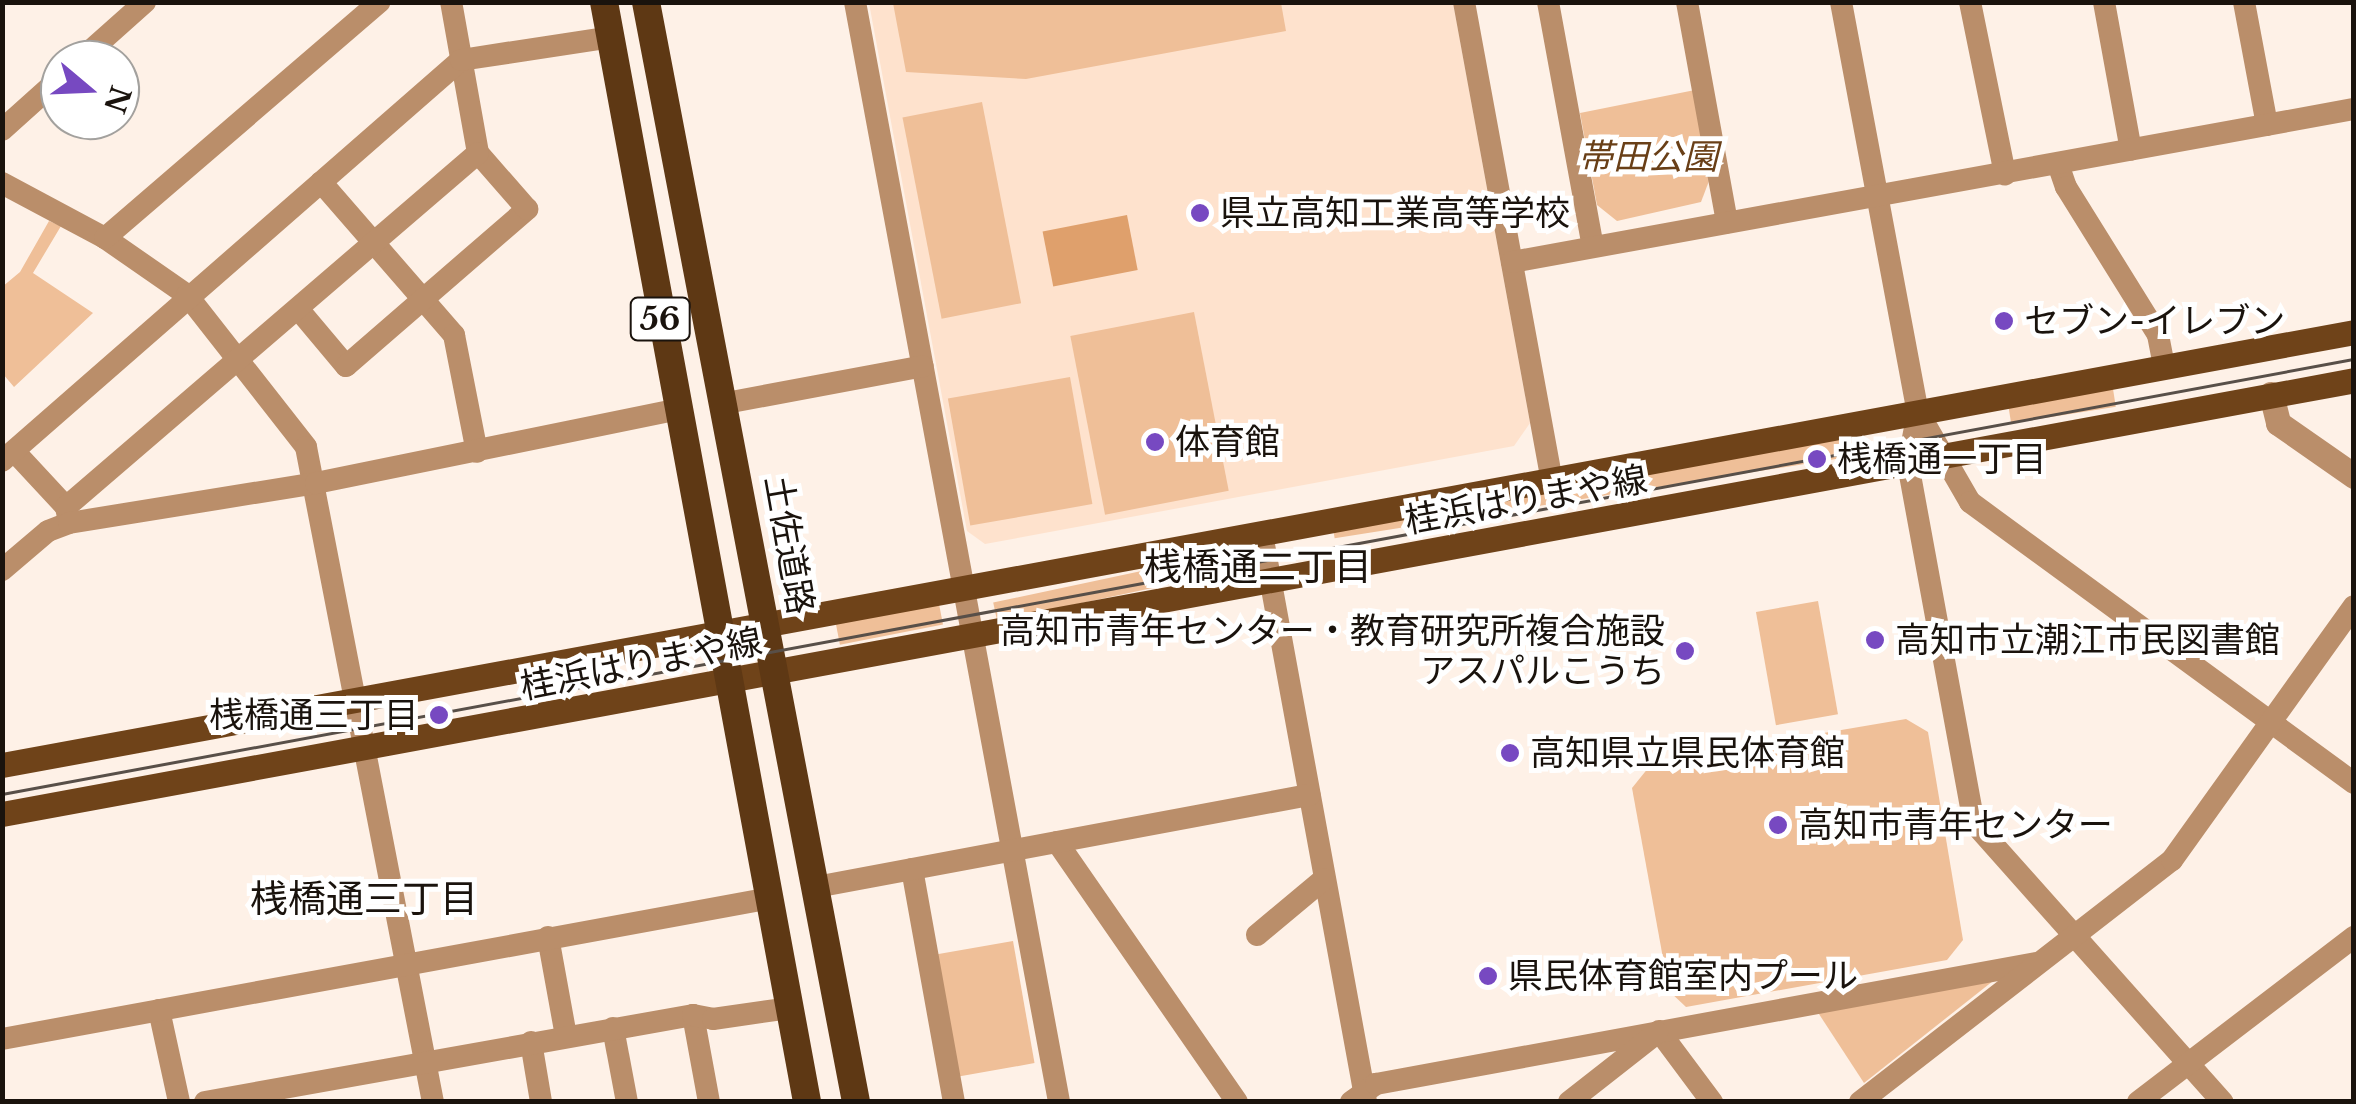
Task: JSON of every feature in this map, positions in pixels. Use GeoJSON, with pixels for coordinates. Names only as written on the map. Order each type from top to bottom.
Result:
{"type":"FeatureCollection","features":[{"type":"Feature","properties":{"kind":"highway","name":"56"},"geometry":{"type":"LineString","coordinates":[[604,2],[676,410],[731,683],[807,1102]]}},
{"type":"Feature","properties":{"kind":"highway","name":"土佐道路"},"geometry":{"type":"LineString","coordinates":[[646,2],[726,403],[764,626],[856,1102]]}},
{"type":"Feature","properties":{"kind":"main road","name":"桂浜はりまや線"},"geometry":{"type":"LineString","coordinates":[[2,765],[2354,332]]}},
{"type":"Feature","properties":{"kind":"main road","name":"桂浜はりまや線"},"geometry":{"type":"LineString","coordinates":[[2,814],[364,752],[2354,380]]}},
{"type":"Feature","properties":{"kind":"street"},"geometry":{"type":"LineString","coordinates":[[102,40],[145,2]]}},
{"type":"Feature","properties":{"kind":"street"},"geometry":{"type":"LineString","coordinates":[[106,238],[378,2]]}},
{"type":"Feature","properties":{"kind":"street"},"geometry":{"type":"LineString","coordinates":[[299,310],[346,366],[527,209],[478,153],[451,2]]}},
{"type":"Feature","properties":{"kind":"street"},"geometry":{"type":"LineString","coordinates":[[855,2],[1059,1102]]}},
{"type":"Feature","properties":{"kind":"street"},"geometry":{"type":"LineString","coordinates":[[1464,2],[1552,482]]}},
{"type":"Feature","properties":{"kind":"street"},"geometry":{"type":"LineString","coordinates":[[1548,2],[1593,246]]}},
{"type":"Feature","properties":{"kind":"street"},"geometry":{"type":"LineString","coordinates":[[1687,2],[1727,222]]}},
{"type":"Feature","properties":{"kind":"street"},"geometry":{"type":"LineString","coordinates":[[1842,2],[1918,412],[1970,502],[2354,784]]}},
{"type":"Feature","properties":{"kind":"street"},"geometry":{"type":"LineString","coordinates":[[1970,2],[2005,174]]}},
{"type":"Feature","properties":{"kind":"street"},"geometry":{"type":"LineString","coordinates":[[2104,2],[2132,150]]}},
{"type":"Feature","properties":{"kind":"street"},"geometry":{"type":"LineString","coordinates":[[2244,2],[2267,125]]}},
{"type":"Feature","properties":{"kind":"street"},"geometry":{"type":"LineString","coordinates":[[68,515],[8,456],[187,295],[461,60],[611,37]]}},
{"type":"Feature","properties":{"kind":"street"},"geometry":{"type":"LineString","coordinates":[[2,130],[40,96]]}},
{"type":"Feature","properties":{"kind":"street"},"geometry":{"type":"LineString","coordinates":[[1512,262],[2354,109]]}},
{"type":"Feature","properties":{"kind":"street"},"geometry":{"type":"LineString","coordinates":[[2,570],[478,153]]}},
{"type":"Feature","properties":{"kind":"street"},"geometry":{"type":"LineString","coordinates":[[2058,164],[2066,188],[2158,335],[2164,366]]}},
{"type":"Feature","properties":{"kind":"street"},"geometry":{"type":"LineString","coordinates":[[2,182],[106,238],[187,295],[294,424],[316,483],[433,1102]]}},
{"type":"Feature","properties":{"kind":"street"},"geometry":{"type":"LineString","coordinates":[[321,182],[454,335],[477,452]]}},
{"type":"Feature","properties":{"kind":"street"},"geometry":{"type":"LineString","coordinates":[[726,403],[923,366]]}},
{"type":"Feature","properties":{"kind":"street"},"geometry":{"type":"LineString","coordinates":[[2270,394],[2278,423],[2354,476]]}},
{"type":"Feature","properties":{"kind":"street"},"geometry":{"type":"LineString","coordinates":[[68,515],[316,483],[676,410]]}},
{"type":"Feature","properties":{"kind":"street"},"geometry":{"type":"LineString","coordinates":[[1918,412],[1908,464],[1974,824],[2223,1102]]}},
{"type":"Feature","properties":{"kind":"street"},"geometry":{"type":"LineString","coordinates":[[1262,534],[1361,1098],[1659,1030],[2040,962]]}},
{"type":"Feature","properties":{"kind":"street"},"geometry":{"type":"LineString","coordinates":[[1860,1102],[2074,936],[2194,836],[2354,606]]}},
{"type":"Feature","properties":{"kind":"street"},"geometry":{"type":"LineString","coordinates":[[816,887],[1309,795]]}},
{"type":"Feature","properties":{"kind":"street"},"geometry":{"type":"LineString","coordinates":[[1057,842],[1237,1102]]}},
{"type":"Feature","properties":{"kind":"street"},"geometry":{"type":"LineString","coordinates":[[912,869],[954,1102]]}},
{"type":"Feature","properties":{"kind":"street"},"geometry":{"type":"LineString","coordinates":[[1257,935],[1324,879]]}},
{"type":"Feature","properties":{"kind":"street"},"geometry":{"type":"LineString","coordinates":[[2,1039],[770,898]]}},
{"type":"Feature","properties":{"kind":"street"},"geometry":{"type":"LineString","coordinates":[[2138,1102],[2354,936]]}},
{"type":"Feature","properties":{"kind":"street"},"geometry":{"type":"LineString","coordinates":[[548,937],[566,1036]]}},
{"type":"Feature","properties":{"kind":"street"},"geometry":{"type":"LineString","coordinates":[[205,1102],[317,1091],[425,1060],[693,1015],[713,1018],[789,1008]]}},
{"type":"Feature","properties":{"kind":"street"},"geometry":{"type":"LineString","coordinates":[[159,1010],[180,1102]]}},
{"type":"Feature","properties":{"kind":"street"},"geometry":{"type":"LineString","coordinates":[[693,1015],[709,1102]]}},
{"type":"Feature","properties":{"kind":"street"},"geometry":{"type":"LineString","coordinates":[[613,1028],[627,1102]]}},
{"type":"Feature","properties":{"kind":"street"},"geometry":{"type":"LineString","coordinates":[[1569,1102],[1659,1030]]}},
{"type":"Feature","properties":{"kind":"street"},"geometry":{"type":"LineString","coordinates":[[1659,1030],[1712,1102]]}},
{"type":"Feature","properties":{"kind":"street"},"geometry":{"type":"LineString","coordinates":[[531,1042],[541,1102]]}},
{"type":"Feature","properties":{"kind":"shaded area","name":"県立高知工業高等学校"},"geometry":{"type":"Polygon","coordinates":[[[869,3],[1453,3],[1530,423],[1514,446],[985,544],[967,531],[869,3]]]}},
{"type":"Feature","properties":{"kind":"shaded area"},"geometry":{"type":"Polygon","coordinates":[[[1127,215],[1138,270],[1053,286],[1043,231],[1127,215]]]}},
{"type":"Feature","properties":{"kind":"green space"},"geometry":{"type":"Polygon","coordinates":[[[893,3],[1281,3],[1286,31],[1026,79],[906,72],[893,3]]]}},
{"type":"Feature","properties":{"kind":"green space","name":"帯田公園"},"geometry":{"type":"Polygon","coordinates":[[[1695,90],[1709,181],[1701,202],[1617,221],[1597,205],[1580,113],[1695,90]]]}},
{"type":"Feature","properties":{"kind":"green space"},"geometry":{"type":"Polygon","coordinates":[[[982,102],[1021,303],[942,319],[902,117],[982,102]]]}},
{"type":"Feature","properties":{"kind":"green space"},"geometry":{"type":"Polygon","coordinates":[[[49,221],[61,226],[33,273],[93,313],[14,387],[3,374],[2,287],[20,272],[49,221]]]}},
{"type":"Feature","properties":{"kind":"green space","name":"体育館"},"geometry":{"type":"Polygon","coordinates":[[[1194,312],[1229,491],[1105,515],[1070,336],[1194,312]]]}},
{"type":"Feature","properties":{"kind":"green space"},"geometry":{"type":"Polygon","coordinates":[[[1070,377],[1092,504],[970,526],[948,399],[1070,377]]]}},
{"type":"Feature","properties":{"kind":"green space"},"geometry":{"type":"Polygon","coordinates":[[[2113,389],[2116,407],[2011,423],[2008,406],[2113,389]]]}},
{"type":"Feature","properties":{"kind":"green space"},"geometry":{"type":"Polygon","coordinates":[[[1853,436],[1856,456],[1335,538],[1332,519],[1853,436]]]}},
{"type":"Feature","properties":{"kind":"green space"},"geometry":{"type":"Polygon","coordinates":[[[1226,553],[1230,572],[997,621],[993,602],[1226,553]]]}},
{"type":"Feature","properties":{"kind":"green space"},"geometry":{"type":"Polygon","coordinates":[[[1818,601],[1838,714],[1776,725],[1756,612],[1818,601]]]}},
{"type":"Feature","properties":{"kind":"green space"},"geometry":{"type":"Polygon","coordinates":[[[939,604],[943,625],[840,645],[836,624],[939,604]]]}},
{"type":"Feature","properties":{"kind":"green space"},"geometry":{"type":"Polygon","coordinates":[[[1906,719],[1928,732],[1963,940],[1947,960],[1686,1007],[1669,991],[1632,788],[1653,762],[1906,719]]]}},
{"type":"Feature","properties":{"kind":"green space"},"geometry":{"type":"Polygon","coordinates":[[[1013,941],[1035,1063],[959,1076],[937,954],[1013,941]]]}},
{"type":"Feature","properties":{"kind":"green space"},"geometry":{"type":"Polygon","coordinates":[[[1993,981],[1864,1083],[1817,1011],[1993,981]]]}},
{"type":"Feature","properties":{"kind":"tram line"},"geometry":{"type":"LineString","coordinates":[[2,794],[2354,359]]}},
{"type":"Feature","properties":{"kind":"place","name":"県立高知工業高等学校"},"geometry":{"type":"Point","coordinates":[1200,213]}},
{"type":"Feature","properties":{"kind":"place","name":"セブン-イレブン"},"geometry":{"type":"Point","coordinates":[2004,321]}},
{"type":"Feature","properties":{"kind":"place","name":"体育館"},"geometry":{"type":"Point","coordinates":[1155,442]}},
{"type":"Feature","properties":{"kind":"place","name":"桟橋通一丁目"},"geometry":{"type":"Point","coordinates":[1817,459]}},
{"type":"Feature","properties":{"kind":"place","name":"高知市立潮江市民図書館"},"geometry":{"type":"Point","coordinates":[1875,640]}},
{"type":"Feature","properties":{"kind":"place","name":"高知市青年センター・教育研究所複合施設 アスパルこうち"},"geometry":{"type":"Point","coordinates":[1685,651]}},
{"type":"Feature","properties":{"kind":"place","name":"桟橋通三丁目"},"geometry":{"type":"Point","coordinates":[439,715]}},
{"type":"Feature","properties":{"kind":"place","name":"高知県立県民体育館"},"geometry":{"type":"Point","coordinates":[1510,753]}},
{"type":"Feature","properties":{"kind":"place","name":"高知市青年センター"},"geometry":{"type":"Point","coordinates":[1778,825]}},
{"type":"Feature","properties":{"kind":"place","name":"県民体育館室内プール"},"geometry":{"type":"Point","coordinates":[1488,976]}},
{"type":"Feature","properties":{"kind":"district","name":"桟橋通二丁目"},"geometry":{"type":"Point","coordinates":[1258,567]}},
{"type":"Feature","properties":{"kind":"district","name":"桟橋通三丁目"},"geometry":{"type":"Point","coordinates":[364,899]}}]}
